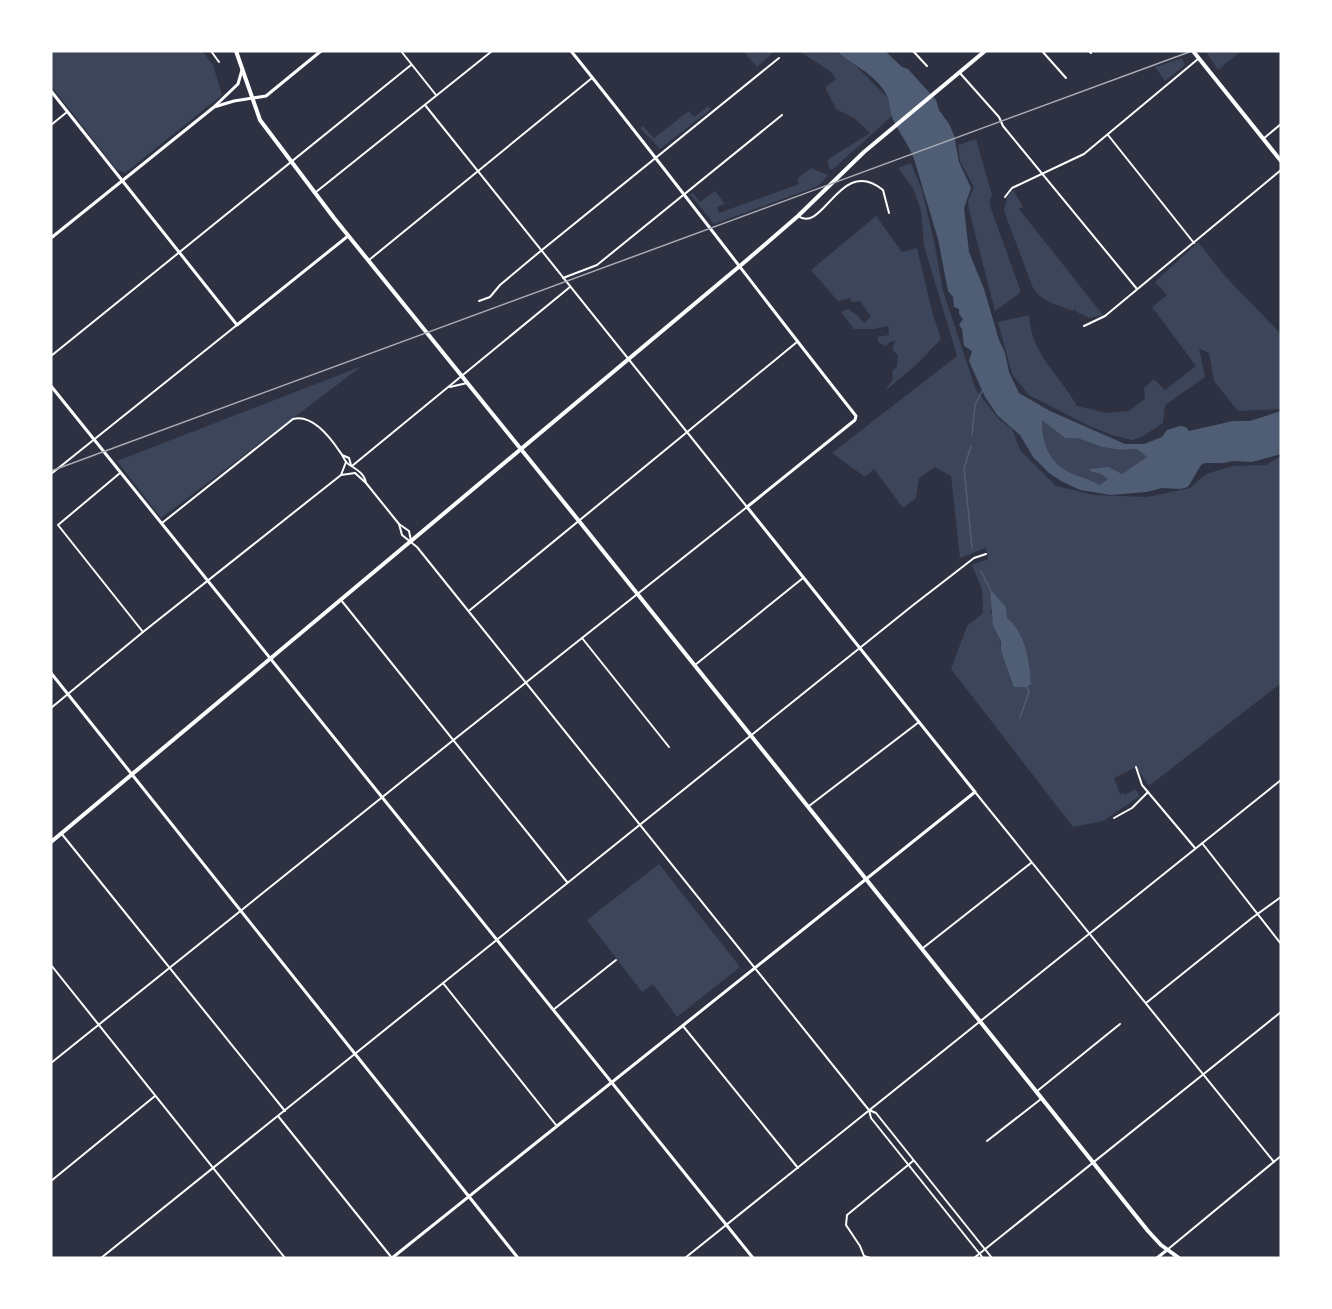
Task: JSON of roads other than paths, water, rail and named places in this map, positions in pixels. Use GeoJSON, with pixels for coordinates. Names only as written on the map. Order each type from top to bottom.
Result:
{"type":"FeatureCollection","features":[{"type":"Feature","properties":{"kind":"main road"},"geometry":{"type":"LineString","coordinates":[[236,51],[262,125],[315,194],[1148,1231],[1167,1250],[1179,1258]]}},
{"type":"Feature","properties":{"kind":"main road"},"geometry":{"type":"LineString","coordinates":[[51,842],[739,267],[798,216],[864,152],[985,51]]}},
{"type":"Feature","properties":{"kind":"main road"},"geometry":{"type":"LineString","coordinates":[[1193,51],[1281,161]]}},
{"type":"Feature","properties":{"kind":"street"},"geometry":{"type":"LineString","coordinates":[[211,51],[219,62]]}},
{"type":"Feature","properties":{"kind":"street"},"geometry":{"type":"LineString","coordinates":[[214,108],[263,98],[321,51]]}},
{"type":"Feature","properties":{"kind":"street"},"geometry":{"type":"LineString","coordinates":[[400,51],[436,95]]}},
{"type":"Feature","properties":{"kind":"street"},"geometry":{"type":"LineString","coordinates":[[315,194],[492,51]]}},
{"type":"Feature","properties":{"kind":"street"},"geometry":{"type":"LineString","coordinates":[[51,1063],[855,420],[856,416],[571,51]]}},
{"type":"Feature","properties":{"kind":"street"},"geometry":{"type":"LineString","coordinates":[[913,51],[927,66]]}},
{"type":"Feature","properties":{"kind":"street"},"geometry":{"type":"LineString","coordinates":[[1042,51],[1066,78]]}},
{"type":"Feature","properties":{"kind":"street"},"geometry":{"type":"LineString","coordinates":[[479,301],[490,297],[500,285],[779,58]]}},
{"type":"Feature","properties":{"kind":"street"},"geometry":{"type":"LineString","coordinates":[[1005,197],[1012,189],[1084,154],[1198,59]]}},
{"type":"Feature","properties":{"kind":"street"},"geometry":{"type":"LineString","coordinates":[[51,356],[411,65]]}},
{"type":"Feature","properties":{"kind":"street"},"geometry":{"type":"LineString","coordinates":[[51,238],[214,108],[238,84],[242,70]]}},
{"type":"Feature","properties":{"kind":"street"},"geometry":{"type":"LineString","coordinates":[[959,72],[999,117],[1003,126],[1137,289]]}},
{"type":"Feature","properties":{"kind":"street"},"geometry":{"type":"LineString","coordinates":[[368,261],[592,78]]}},
{"type":"Feature","properties":{"kind":"street"},"geometry":{"type":"LineString","coordinates":[[51,91],[237,325]]}},
{"type":"Feature","properties":{"kind":"street"},"geometry":{"type":"LineString","coordinates":[[425,105],[1274,1162]]}},
{"type":"Feature","properties":{"kind":"street"},"geometry":{"type":"LineString","coordinates":[[51,125],[68,112]]}},
{"type":"Feature","properties":{"kind":"street"},"geometry":{"type":"LineString","coordinates":[[563,278],[597,265],[782,115]]}},
{"type":"Feature","properties":{"kind":"street"},"geometry":{"type":"LineString","coordinates":[[1263,139],[1281,124]]}},
{"type":"Feature","properties":{"kind":"street"},"geometry":{"type":"LineString","coordinates":[[1108,134],[1194,243]]}},
{"type":"Feature","properties":{"kind":"street"},"geometry":{"type":"LineString","coordinates":[[1084,326],[1105,316],[1281,170]]}},
{"type":"Feature","properties":{"kind":"street"},"geometry":{"type":"LineString","coordinates":[[798,216],[806,220],[813,219],[827,203],[857,180],[883,190],[889,213]]}},
{"type":"Feature","properties":{"kind":"street"},"geometry":{"type":"LineString","coordinates":[[51,474],[348,236]]}},
{"type":"Feature","properties":{"kind":"street"},"geometry":{"type":"LineString","coordinates":[[352,465],[570,287]]}},
{"type":"Feature","properties":{"kind":"street"},"geometry":{"type":"LineString","coordinates":[[470,611],[797,342]]}},
{"type":"Feature","properties":{"kind":"street"},"geometry":{"type":"LineString","coordinates":[[450,387],[467,383]]}},
{"type":"Feature","properties":{"kind":"street"},"geometry":{"type":"LineString","coordinates":[[51,386],[753,1258]]}},
{"type":"Feature","properties":{"kind":"street"},"geometry":{"type":"LineString","coordinates":[[162,523],[293,419],[305,417],[327,436],[346,462],[352,465]]}},
{"type":"Feature","properties":{"kind":"street"},"geometry":{"type":"LineString","coordinates":[[342,454],[349,458],[355,471],[364,476],[366,483],[399,524],[409,531],[411,541]]}},
{"type":"Feature","properties":{"kind":"street"},"geometry":{"type":"LineString","coordinates":[[341,476],[346,462]]}},
{"type":"Feature","properties":{"kind":"street"},"geometry":{"type":"LineString","coordinates":[[51,708],[142,632],[341,476],[355,471]]}},
{"type":"Feature","properties":{"kind":"street"},"geometry":{"type":"LineString","coordinates":[[120,473],[58,525],[142,632]]}},
{"type":"Feature","properties":{"kind":"street"},"geometry":{"type":"LineString","coordinates":[[399,524],[402,536],[411,541],[470,611],[869,1110],[871,1118],[983,1258]]}},
{"type":"Feature","properties":{"kind":"street"},"geometry":{"type":"LineString","coordinates":[[101,1258],[749,735],[974,558],[986,554]]}},
{"type":"Feature","properties":{"kind":"street"},"geometry":{"type":"LineString","coordinates":[[695,665],[803,578]]}},
{"type":"Feature","properties":{"kind":"street"},"geometry":{"type":"LineString","coordinates":[[341,600],[567,882]]}},
{"type":"Feature","properties":{"kind":"street"},"geometry":{"type":"LineString","coordinates":[[582,638],[669,747]]}},
{"type":"Feature","properties":{"kind":"street"},"geometry":{"type":"LineString","coordinates":[[51,674],[518,1258]]}},
{"type":"Feature","properties":{"kind":"street"},"geometry":{"type":"LineString","coordinates":[[808,807],[919,722]]}},
{"type":"Feature","properties":{"kind":"street"},"geometry":{"type":"LineString","coordinates":[[1136,767],[1140,781],[1148,792],[1195,848]]}},
{"type":"Feature","properties":{"kind":"street"},"geometry":{"type":"LineString","coordinates":[[685,1258],[1281,780]]}},
{"type":"Feature","properties":{"kind":"street"},"geometry":{"type":"LineString","coordinates":[[278,1116],[392,1258],[975,792]]}},
{"type":"Feature","properties":{"kind":"street"},"geometry":{"type":"LineString","coordinates":[[1114,818],[1140,802],[1148,792]]}},
{"type":"Feature","properties":{"kind":"street"},"geometry":{"type":"LineString","coordinates":[[61,833],[285,1111]]}},
{"type":"Feature","properties":{"kind":"street"},"geometry":{"type":"LineString","coordinates":[[1202,843],[1281,944]]}},
{"type":"Feature","properties":{"kind":"street"},"geometry":{"type":"LineString","coordinates":[[921,949],[1031,862]]}},
{"type":"Feature","properties":{"kind":"street"},"geometry":{"type":"LineString","coordinates":[[1146,1003],[1281,897]]}},
{"type":"Feature","properties":{"kind":"street"},"geometry":{"type":"LineString","coordinates":[[553,1010],[616,960]]}},
{"type":"Feature","properties":{"kind":"street"},"geometry":{"type":"LineString","coordinates":[[51,965],[285,1258]]}},
{"type":"Feature","properties":{"kind":"street"},"geometry":{"type":"LineString","coordinates":[[443,983],[556,1125]]}},
{"type":"Feature","properties":{"kind":"street"},"geometry":{"type":"LineString","coordinates":[[974,1258],[1281,1012]]}},
{"type":"Feature","properties":{"kind":"street"},"geometry":{"type":"LineString","coordinates":[[1036,1092],[1120,1024]]}},
{"type":"Feature","properties":{"kind":"street"},"geometry":{"type":"LineString","coordinates":[[682,1025],[798,1168]]}},
{"type":"Feature","properties":{"kind":"street"},"geometry":{"type":"LineString","coordinates":[[51,1181],[155,1096]]}},
{"type":"Feature","properties":{"kind":"street"},"geometry":{"type":"LineString","coordinates":[[987,1141],[1041,1099]]}},
{"type":"Feature","properties":{"kind":"street"},"geometry":{"type":"LineString","coordinates":[[869,1110],[876,1113],[992,1258]]}},
{"type":"Feature","properties":{"kind":"street"},"geometry":{"type":"LineString","coordinates":[[1157,1258],[1281,1156]]}},
{"type":"Feature","properties":{"kind":"street"},"geometry":{"type":"LineString","coordinates":[[870,1258],[863,1257],[860,1246],[846,1225],[847,1215],[913,1161]]}},
{"type":"Feature","properties":{"kind":"street"},"geometry":{"type":"LineString","coordinates":[[943,1208],[948,1204]]}},
{"type":"Feature","properties":{"kind":"street"},"geometry":{"type":"LineString","coordinates":[[398,1254],[401,1258]]}},
{"type":"Feature","properties":{"kind":"waterway"},"geometry":{"type":"LineString","coordinates":[[972,435],[975,405],[982,391]]}},
{"type":"Feature","properties":{"kind":"waterway"},"geometry":{"type":"LineString","coordinates":[[971,446],[964,468],[972,548]]}},
{"type":"Feature","properties":{"kind":"waterway"},"geometry":{"type":"LineString","coordinates":[[981,571],[990,589]]}},
{"type":"Feature","properties":{"kind":"waterway"},"geometry":{"type":"LineString","coordinates":[[1020,718],[1029,692],[1027,687]]}},
{"type":"Feature","properties":{"kind":"railway"},"geometry":{"type":"LineString","coordinates":[[51,471],[1192,51]]}}]}
